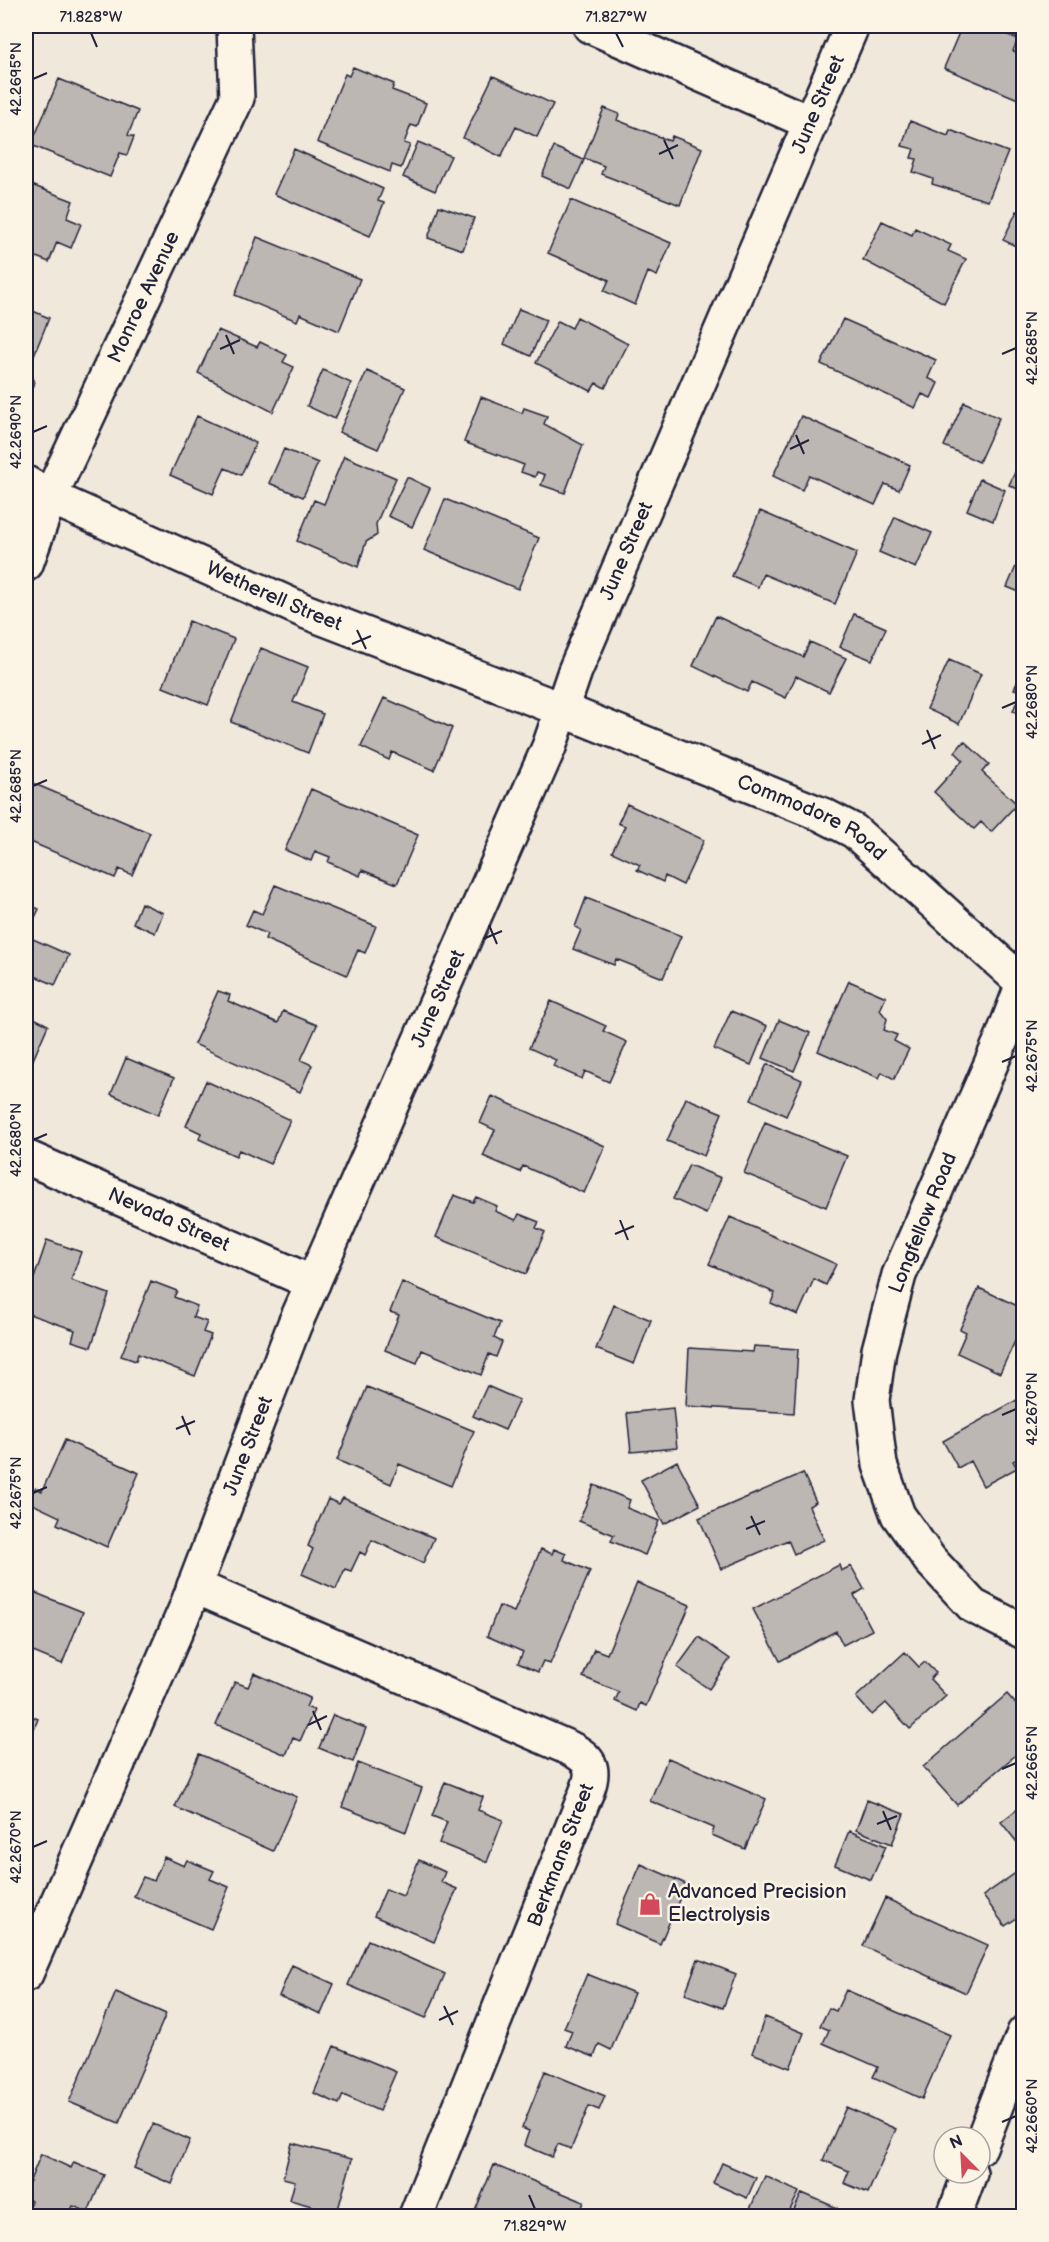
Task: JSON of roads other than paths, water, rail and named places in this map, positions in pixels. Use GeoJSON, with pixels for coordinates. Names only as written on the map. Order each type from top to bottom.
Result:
{"type":"FeatureCollection","features":[{"type":"Feature","properties":{"kind":"street","name":"Monroe Avenue"},"geometry":{"type":"LineString","coordinates":[[26,564],[38,490],[237,98],[234,26]]}},
{"type":"Feature","properties":{"kind":"street"},"geometry":{"type":"LineString","coordinates":[[590,26],[811,123]]}},
{"type":"Feature","properties":{"kind":"street","name":"June Street"},"geometry":{"type":"LineString","coordinates":[[26,1974],[194,1586],[281,1359],[313,1283],[418,1050],[563,710],[575,671],[852,26]]}},
{"type":"Feature","properties":{"kind":"street","name":"Wetherell Street"},"geometry":{"type":"LineString","coordinates":[[38,490],[307,612],[563,710]]}},
{"type":"Feature","properties":{"kind":"street","name":"Commodore Road"},"geometry":{"type":"LineString","coordinates":[[563,710],[823,815],[854,831],[1023,983]]}},
{"type":"Feature","properties":{"kind":"street","name":"Longfellow Road"},"geometry":{"type":"LineString","coordinates":[[1023,983],[1003,1036],[899,1275],[879,1350],[872,1401],[880,1465],[898,1515],[930,1560],[974,1606],[1023,1632]]}},
{"type":"Feature","properties":{"kind":"street","name":"Nevada Street"},"geometry":{"type":"LineString","coordinates":[[26,1157],[313,1283]]}},
{"type":"Feature","properties":{"kind":"street","name":"Berkmans Street"},"geometry":{"type":"LineString","coordinates":[[194,1586],[569,1748],[582,1754],[591,1764],[592,1778],[587,1791],[416,2217]]}},
{"type":"Feature","properties":{"kind":"street"},"geometry":{"type":"LineString","coordinates":[[988,2125],[1023,2033]]}},
{"type":"Feature","properties":{"kind":"street"},"geometry":{"type":"LineString","coordinates":[[954,2217],[966,2185]]}},
{"type":"Feature","properties":{"kind":"place","name":"Advanced Precision Electrolysis"},"geometry":{"type":"Point","coordinates":[650,1904]}}]}
